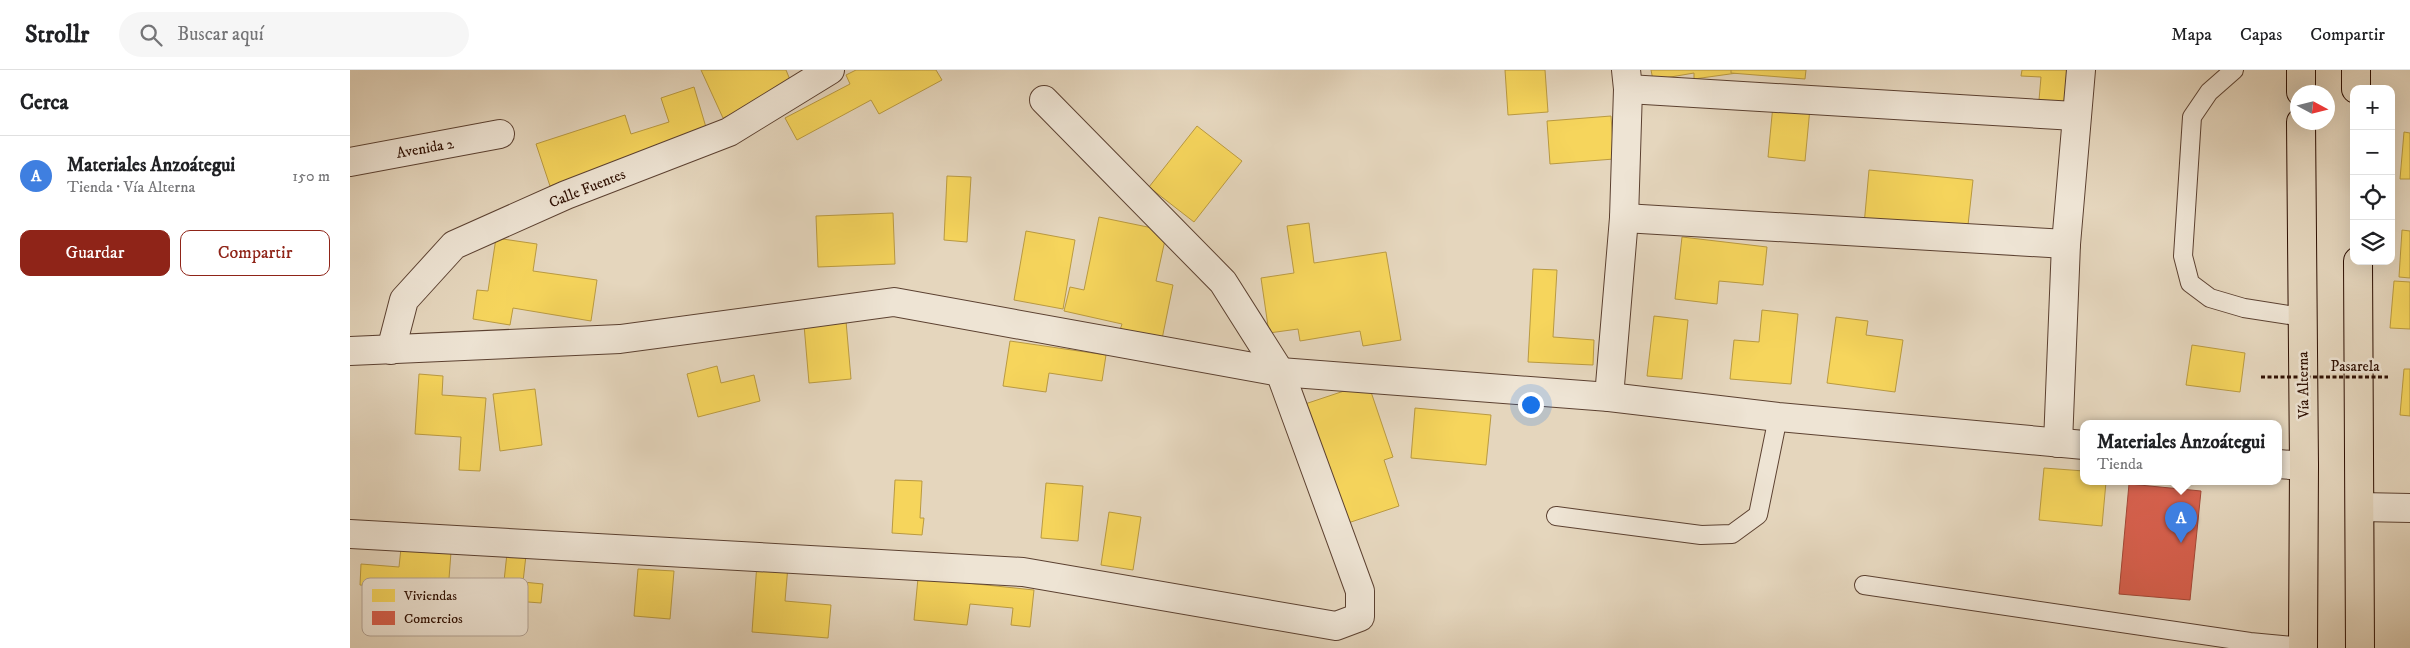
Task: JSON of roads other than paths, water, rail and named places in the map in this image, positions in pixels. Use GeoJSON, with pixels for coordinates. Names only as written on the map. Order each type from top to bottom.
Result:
{"type":"FeatureCollection","features":[{"type":"Feature","properties":{"kind":"highway"},"geometry":{"type":"LineString","coordinates":[[2301,70],[2301,85]]}},
{"type":"Feature","properties":{"kind":"highway"},"geometry":{"type":"LineString","coordinates":[[2356,70],[2356,85]]}},
{"type":"Feature","properties":{"kind":"highway","name":"Vía Alterna"},"geometry":{"type":"LineString","coordinates":[[2301,130],[2302,317],[2291,465],[2303,647]]}},
{"type":"Feature","properties":{"kind":"highway"},"geometry":{"type":"LineString","coordinates":[[2358,265],[2360,648]]}},
{"type":"Feature","properties":{"kind":"street","name":"Calle Fuentes"},"geometry":{"type":"LineString","coordinates":[[391,350],[404,300],[454,245],[566,195],[729,132],[830,70]]}},
{"type":"Feature","properties":{"kind":"street"},"geometry":{"type":"LineString","coordinates":[[350,351],[620,339],[894,302],[1280,372],[1609,397],[1778,417],[2071,444],[2066,244],[2080,70]]}},
{"type":"Feature","properties":{"kind":"street"},"geometry":{"type":"LineString","coordinates":[[1609,397],[1624,218],[1627,80],[2075,116]]}},
{"type":"Feature","properties":{"kind":"street"},"geometry":{"type":"LineString","coordinates":[[350,534],[1023,572],[1336,626],[1360,617],[1360,591],[1280,372],[1223,282],[1044,100]]}},
{"type":"Feature","properties":{"kind":"street","name":"Avenida 2"},"geometry":{"type":"LineString","coordinates":[[350,162],[500,134]]}},
{"type":"Feature","properties":{"kind":"street"},"geometry":{"type":"LineString","coordinates":[[1624,218],[2066,244]]}},
{"type":"Feature","properties":{"kind":"street"},"geometry":{"type":"LineString","coordinates":[[2360,507],[2410,508]]}},
{"type":"Feature","properties":{"kind":"lane"},"geometry":{"type":"LineString","coordinates":[[2234,70],[2209,92],[2192,117],[2183,256],[2190,283],[2210,298],[2244,308],[2302,317]]}},
{"type":"Feature","properties":{"kind":"lane"},"geometry":{"type":"LineString","coordinates":[[1556,516],[1701,535],[1732,534],[1758,515],[1778,417]]}},
{"type":"Feature","properties":{"kind":"lane"},"geometry":{"type":"LineString","coordinates":[[1864,585],[2250,642],[2303,647]]}},
{"type":"Feature","properties":{"kind":"place","name":"Materiales Anzoátegui"},"geometry":{"type":"Point","coordinates":[2181,543]}}]}
